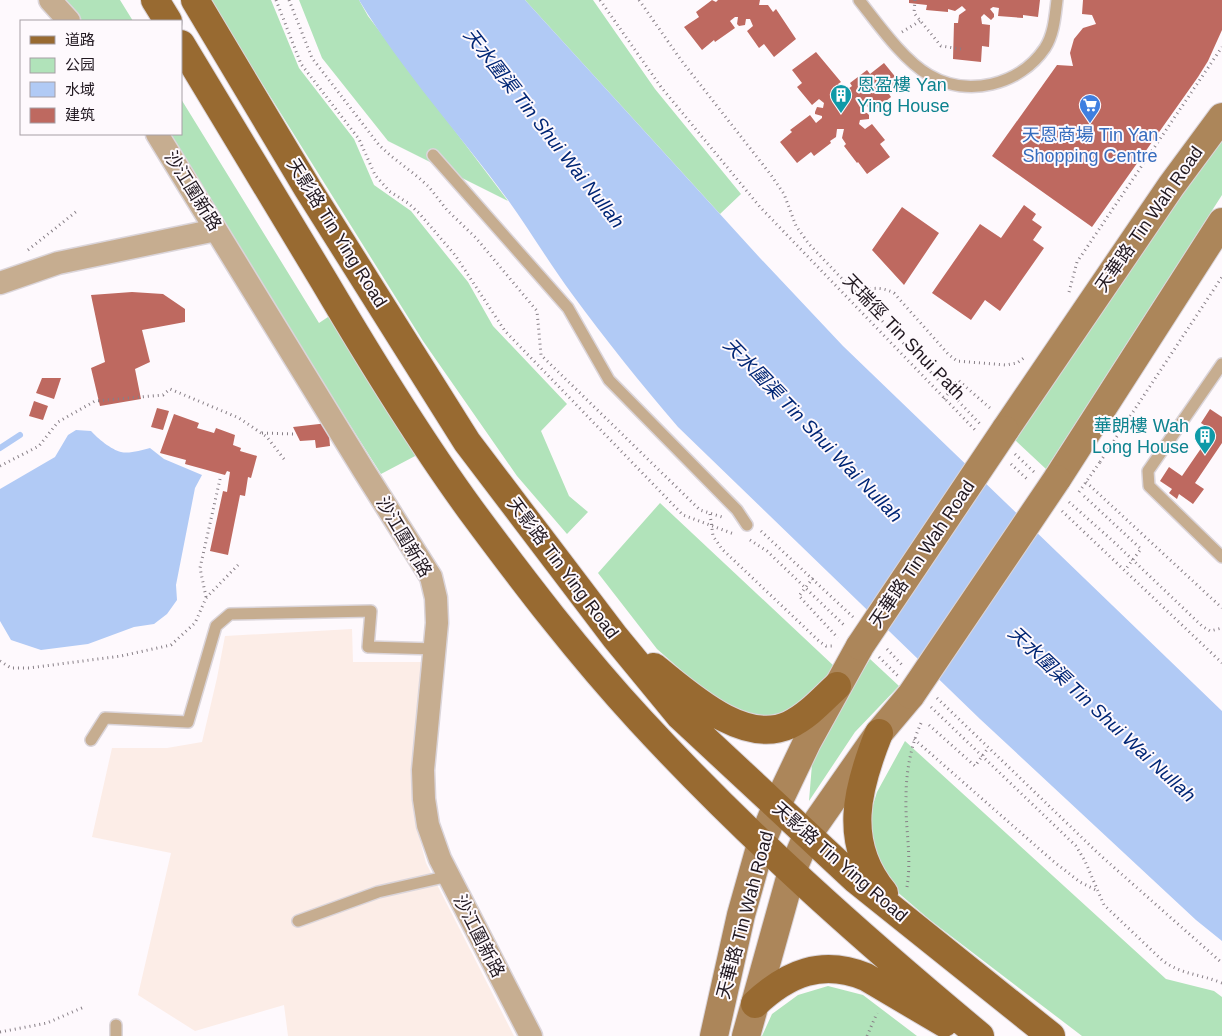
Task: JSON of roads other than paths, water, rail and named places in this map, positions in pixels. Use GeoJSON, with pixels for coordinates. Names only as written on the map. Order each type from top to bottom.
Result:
{"type":"FeatureCollection","features":[{"type":"Feature","properties":{"kind":"main road"},"geometry":{"type":"LineString","coordinates":[[155,0],[167,20]]}},
{"type":"Feature","properties":{"kind":"main road","name":"天影路 Tin Ying Road"},"geometry":{"type":"LineString","coordinates":[[195,0],[308,189],[467,442],[615,637],[680,716],[855,879],[907,908],[1051,1036]]}},
{"type":"Feature","properties":{"kind":"main road","name":"天影路 Tin Ying Road"},"geometry":{"type":"LineString","coordinates":[[182,46],[402,409],[469,507],[554,618],[640,720],[761,844],[895,964],[980,1036]]}},
{"type":"Feature","properties":{"kind":"main road"},"geometry":{"type":"LineString","coordinates":[[1201,144],[1222,107]]}},
{"type":"Feature","properties":{"kind":"main road","name":"天華路 Tin Wah Road"},"geometry":{"type":"LineString","coordinates":[[714,1036],[741,915],[761,844],[776,807],[807,742],[837,686],[860,646],[996,432],[1222,117]]}},
{"type":"Feature","properties":{"kind":"main road","name":"天華路 Tin Wah Road"},"geometry":{"type":"LineString","coordinates":[[746,1036],[792,871],[807,836],[879,733],[911,695],[1049,488],[1222,222]]}},
{"type":"Feature","properties":{"kind":"main road"},"geometry":{"type":"LineString","coordinates":[[615,637],[701,704],[718,715],[755,729],[774,730],[790,725],[811,711],[837,686]]}},
{"type":"Feature","properties":{"kind":"main road"},"geometry":{"type":"LineString","coordinates":[[879,733],[866,765],[858,796],[858,836],[863,858],[873,880],[907,908]]}},
{"type":"Feature","properties":{"kind":"main road"},"geometry":{"type":"LineString","coordinates":[[755,1004],[772,989],[792,978],[810,971],[838,968],[866,977],[966,1036]]}},
{"type":"Feature","properties":{"kind":"street"},"geometry":{"type":"LineString","coordinates":[[50,0],[68,20]]}},
{"type":"Feature","properties":{"kind":"street","name":"沙江圍新路"},"geometry":{"type":"LineString","coordinates":[[158,135],[431,577],[436,598],[437,623],[423,770],[424,799],[428,825],[440,859],[531,1036]]}},
{"type":"Feature","properties":{"kind":"street"},"geometry":{"type":"LineString","coordinates":[[0,283],[58,262],[102,255],[216,230]]}},
{"type":"Feature","properties":{"kind":"lane"},"geometry":{"type":"LineString","coordinates":[[859,0],[907,58],[918,68],[944,82],[958,86],[973,87],[988,86],[1002,82],[1026,68],[1036,59],[1050,39],[1055,20],[1056,0]]}},
{"type":"Feature","properties":{"kind":"lane"},"geometry":{"type":"LineString","coordinates":[[433,155],[568,308],[609,380],[737,510],[747,525]]}},
{"type":"Feature","properties":{"kind":"lane"},"geometry":{"type":"LineString","coordinates":[[1221,552],[1149,486],[1148,471],[1222,364]]}},
{"type":"Feature","properties":{"kind":"lane"},"geometry":{"type":"LineString","coordinates":[[91,740],[105,718],[188,722],[216,626],[230,614],[371,611],[368,647],[435,649]]}},
{"type":"Feature","properties":{"kind":"lane"},"geometry":{"type":"LineString","coordinates":[[298,921],[378,892],[449,876]]}},
{"type":"Feature","properties":{"kind":"water","name":"天水圍渠 Tin Shui Wai Nullah"},"geometry":{"type":"Polygon","coordinates":[[[359,0],[525,0],[760,258],[843,346],[1222,711],[1222,941],[1196,920],[980,719],[678,427],[585,311],[508,200],[412,77],[359,0]]]}},
{"type":"Feature","properties":{"kind":"water"},"geometry":{"type":"Polygon","coordinates":[[[76,430],[91,431],[113,449],[121,452],[132,452],[150,448],[164,459],[202,475],[195,488],[176,585],[177,600],[167,614],[154,624],[134,627],[88,644],[41,650],[11,640],[0,621],[0,489],[55,457],[68,435],[76,430]]]}},
{"type":"Feature","properties":{"kind":"waterway"},"geometry":{"type":"LineString","coordinates":[[0,448],[20,435]]}},
{"type":"Feature","properties":{"kind":"place","name":"恩盈樓 Yan Ying House"},"geometry":{"type":"Point","coordinates":[841,114]}},
{"type":"Feature","properties":{"kind":"place","name":"天恩商場 Tin Yan Shopping Centre"},"geometry":{"type":"Point","coordinates":[1090,124]}},
{"type":"Feature","properties":{"kind":"place","name":"華朗樓 Wah Long House"},"geometry":{"type":"Point","coordinates":[1205,455]}}]}
